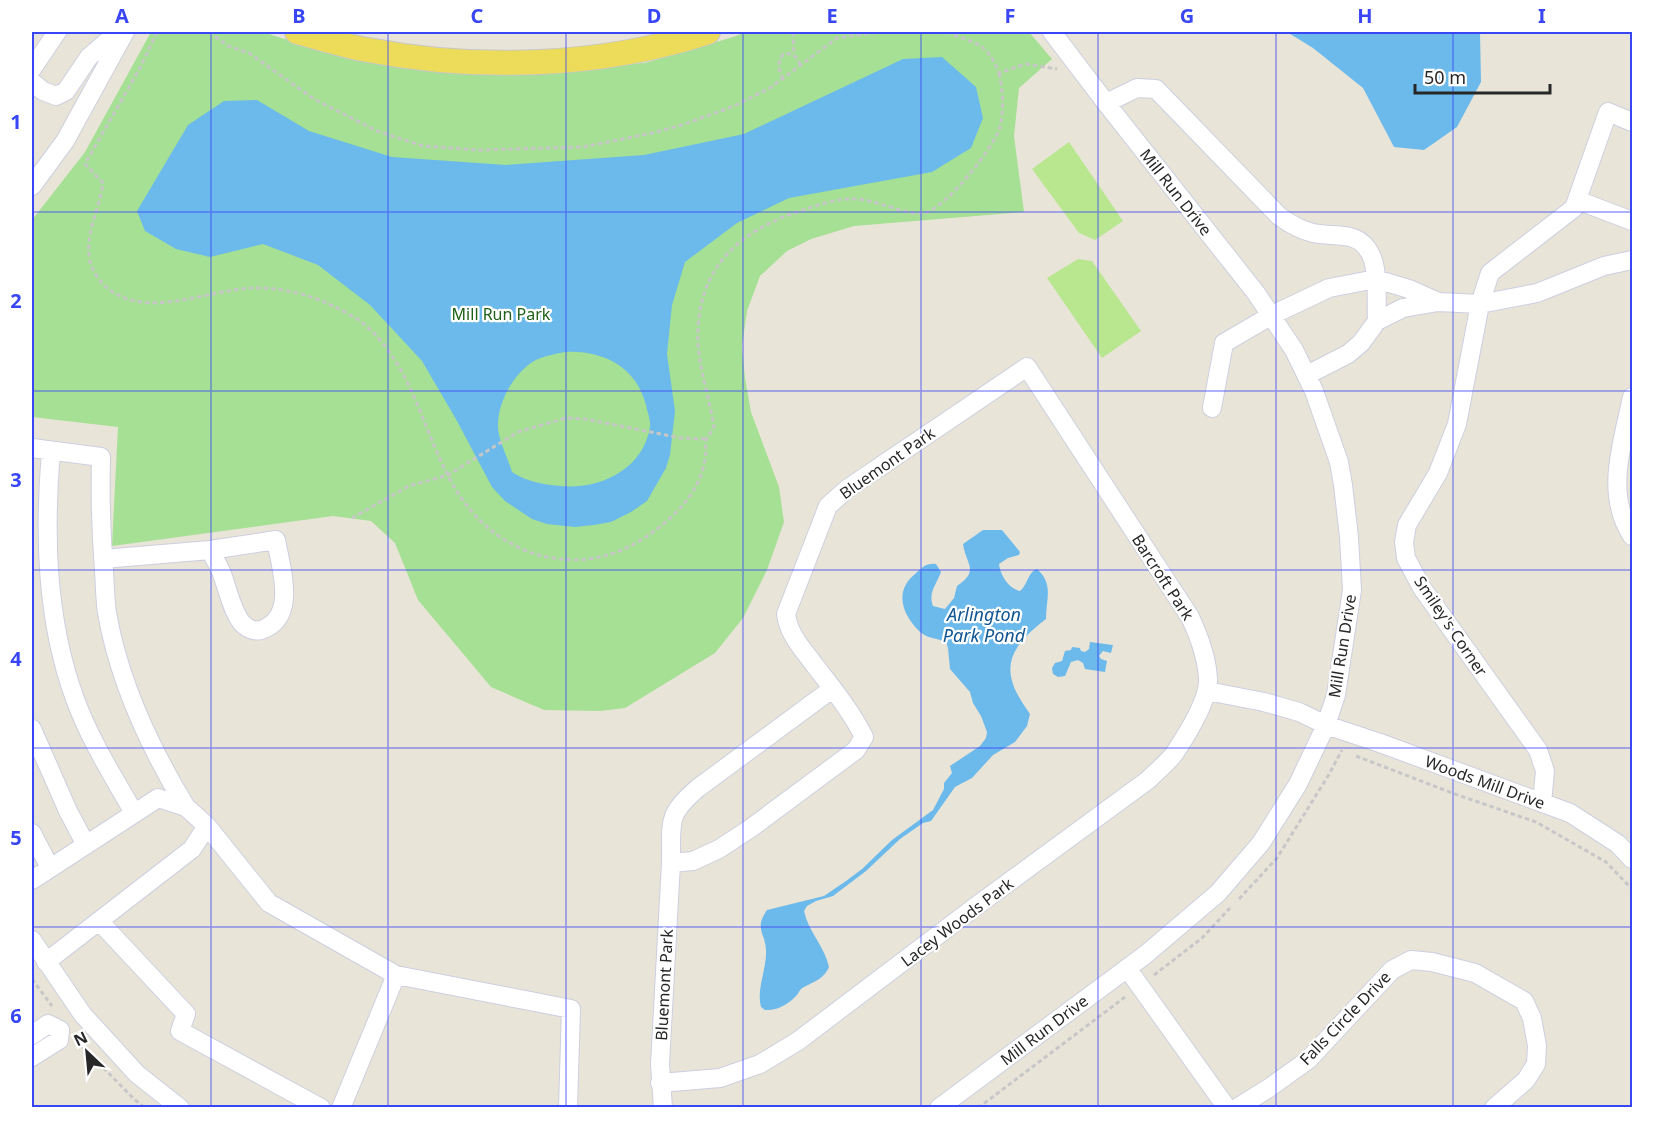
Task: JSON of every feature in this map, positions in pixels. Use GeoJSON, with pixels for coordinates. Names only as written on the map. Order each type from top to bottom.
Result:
{"type":"FeatureCollection","features":[{"type":"Feature","properties":{"kind":"main road"},"geometry":{"type":"LineString","coordinates":[[297,32],[368,50],[432,59],[502,63],[638,51],[708,32]]}},
{"type":"Feature","properties":{"kind":"street"},"geometry":{"type":"LineString","coordinates":[[32,69],[57,32]]}},
{"type":"Feature","properties":{"kind":"street"},"geometry":{"type":"LineString","coordinates":[[32,82],[43,91],[56,96],[66,91],[89,57],[118,32]]}},
{"type":"Feature","properties":{"kind":"street"},"geometry":{"type":"LineString","coordinates":[[32,186],[65,141],[125,32]]}},
{"type":"Feature","properties":{"kind":"street","name":"Mill Run Drive"},"geometry":{"type":"LineString","coordinates":[[939,1107],[1127,968],[1218,893],[1261,843],[1285,808],[1326,725],[1336,695],[1346,643],[1352,590],[1344,485],[1321,408],[1307,375],[1272,315],[1052,32]]}},
{"type":"Feature","properties":{"kind":"street"},"geometry":{"type":"LineString","coordinates":[[1106,103],[1137,88],[1156,89],[1279,216],[1295,227],[1314,233],[1349,236],[1360,241],[1371,255],[1376,279],[1377,321]]}},
{"type":"Feature","properties":{"kind":"street"},"geometry":{"type":"LineString","coordinates":[[1632,122],[1608,112],[1577,200],[1632,221]]}},
{"type":"Feature","properties":{"kind":"street","name":"Smiley's Corner"},"geometry":{"type":"LineString","coordinates":[[1542,803],[1545,771],[1538,750],[1422,588],[1406,558],[1404,542],[1407,525],[1438,473],[1457,424],[1480,304],[1490,273],[1574,208],[1577,200]]}},
{"type":"Feature","properties":{"kind":"street"},"geometry":{"type":"LineString","coordinates":[[1307,375],[1348,354],[1361,343],[1377,321],[1403,309],[1438,302],[1480,304],[1537,293],[1604,266],[1632,260]]}},
{"type":"Feature","properties":{"kind":"street"},"geometry":{"type":"LineString","coordinates":[[1212,408],[1224,343],[1272,315],[1329,288],[1376,279],[1409,289],[1438,302]]}},
{"type":"Feature","properties":{"kind":"street","name":"Bluemont Park"},"geometry":{"type":"LineString","coordinates":[[671,863],[693,861],[719,849],[856,750],[864,737],[854,717],[793,637],[788,627],[786,614],[828,506],[847,489],[1027,367]]}},
{"type":"Feature","properties":{"kind":"street","name":"Barcroft Park"},"geometry":{"type":"LineString","coordinates":[[1027,367],[1190,617],[1205,654],[1207,691]]}},
{"type":"Feature","properties":{"kind":"street"},"geometry":{"type":"LineString","coordinates":[[1632,397],[1616,473],[1617,491],[1627,528],[1632,536]]}},
{"type":"Feature","properties":{"kind":"street"},"geometry":{"type":"LineString","coordinates":[[32,448],[100,457],[100,516],[107,611],[116,652],[137,711],[160,765],[186,807],[207,826],[269,903],[396,975],[571,1009],[568,1107]]}},
{"type":"Feature","properties":{"kind":"street"},"geometry":{"type":"LineString","coordinates":[[51,451],[46,534],[51,594],[62,653],[75,699],[95,744],[134,813]]}},
{"type":"Feature","properties":{"kind":"street"},"geometry":{"type":"LineString","coordinates":[[103,559],[210,550],[276,540],[285,597],[282,614],[269,627],[258,632],[249,629],[241,621],[210,550]]}},
{"type":"Feature","properties":{"kind":"street","name":"Bluemont Park"},"geometry":{"type":"LineString","coordinates":[[663,1107],[660,1083],[672,822],[675,811],[680,803],[698,788],[832,688]]}},
{"type":"Feature","properties":{"kind":"street"},"geometry":{"type":"LineString","coordinates":[[1207,691],[1264,702],[1299,712],[1326,725]]}},
{"type":"Feature","properties":{"kind":"street","name":"Lacey Woods Park"},"geometry":{"type":"LineString","coordinates":[[660,1083],[720,1078],[740,1072],[760,1064],[829,1020],[984,900],[1148,780],[1173,755],[1195,718],[1207,691]]}},
{"type":"Feature","properties":{"kind":"street","name":"Woods Mill Drive"},"geometry":{"type":"LineString","coordinates":[[1326,725],[1570,813],[1618,844],[1632,859]]}},
{"type":"Feature","properties":{"kind":"street"},"geometry":{"type":"LineString","coordinates":[[32,729],[68,812],[86,845]]}},
{"type":"Feature","properties":{"kind":"street"},"geometry":{"type":"LineString","coordinates":[[32,880],[158,798],[186,807]]}},
{"type":"Feature","properties":{"kind":"street"},"geometry":{"type":"LineString","coordinates":[[46,962],[192,849],[207,826]]}},
{"type":"Feature","properties":{"kind":"street"},"geometry":{"type":"LineString","coordinates":[[32,833],[51,868]]}},
{"type":"Feature","properties":{"kind":"street"},"geometry":{"type":"LineString","coordinates":[[99,921],[186,1014],[180,1030],[321,1107]]}},
{"type":"Feature","properties":{"kind":"street"},"geometry":{"type":"LineString","coordinates":[[32,940],[83,1015],[137,1074],[180,1107]]}},
{"type":"Feature","properties":{"kind":"street","name":"Falls Circle Drive"},"geometry":{"type":"LineString","coordinates":[[1237,1107],[1269,1088],[1308,1060],[1392,970],[1411,960],[1432,962],[1475,973],[1524,1001],[1532,1018],[1537,1046],[1536,1064],[1526,1080],[1504,1104]]}},
{"type":"Feature","properties":{"kind":"street"},"geometry":{"type":"LineString","coordinates":[[1127,968],[1227,1107]]}},
{"type":"Feature","properties":{"kind":"street"},"geometry":{"type":"LineString","coordinates":[[341,1107],[396,975]]}},
{"type":"Feature","properties":{"kind":"street"},"geometry":{"type":"LineString","coordinates":[[60,1030],[83,1015]]}},
{"type":"Feature","properties":{"kind":"street"},"geometry":{"type":"LineString","coordinates":[[32,1035],[48,1024],[60,1030]]}},
{"type":"Feature","properties":{"kind":"street"},"geometry":{"type":"LineString","coordinates":[[32,1057],[59,1040],[60,1030]]}},
{"type":"Feature","properties":{"kind":"path"},"geometry":{"type":"LineString","coordinates":[[157,32],[140,68],[85,164],[103,183],[88,248],[90,263],[99,280],[118,296],[136,302],[171,301],[228,290],[259,288],[297,294],[333,306],[366,326],[390,354],[405,378],[457,493],[477,519],[511,544],[531,553],[553,558],[599,558],[623,550],[663,524],[697,485],[707,439],[714,427],[699,353],[698,328],[706,290],[716,267],[726,253],[749,234],[772,222],[834,201],[868,200],[919,214],[931,211],[950,197],[994,140],[1003,111],[999,73],[994,62],[980,45],[970,39],[948,32],[935,32]]}},
{"type":"Feature","properties":{"kind":"path"},"geometry":{"type":"LineString","coordinates":[[209,32],[228,46],[249,53],[304,94],[346,117],[394,137],[423,146],[447,149],[566,148],[624,140],[682,125],[734,106],[770,88],[837,38],[880,32]]}},
{"type":"Feature","properties":{"kind":"path"},"geometry":{"type":"LineString","coordinates":[[793,32],[794,55]]}},
{"type":"Feature","properties":{"kind":"path"},"geometry":{"type":"LineString","coordinates":[[783,79],[778,69],[779,60],[783,54],[794,55],[800,66]]}},
{"type":"Feature","properties":{"kind":"path"},"geometry":{"type":"LineString","coordinates":[[999,73],[1026,64],[1058,70]]}},
{"type":"Feature","properties":{"kind":"path"},"geometry":{"type":"LineString","coordinates":[[352,518],[409,486],[448,475],[505,438],[538,425],[566,418],[585,419],[681,438],[707,439]]}},
{"type":"Feature","properties":{"kind":"path"},"geometry":{"type":"LineString","coordinates":[[978,1107],[1202,938],[1277,858],[1328,776],[1341,750],[1536,822],[1606,862],[1632,889]]}},
{"type":"Feature","properties":{"kind":"green space","name":"Mill Run Park"},"geometry":{"type":"Polygon","coordinates":[[[151,32],[263,32],[382,64],[515,71],[645,63],[746,32],[1029,32],[1052,59],[1019,88],[1014,136],[1024,212],[854,226],[811,239],[787,251],[760,276],[747,311],[742,346],[745,378],[751,412],[779,487],[784,522],[767,570],[743,618],[715,653],[625,708],[600,711],[544,710],[491,687],[418,600],[395,543],[371,521],[333,516],[112,546],[118,427],[32,417],[32,220],[85,152],[151,32]]]}},
{"type":"Feature","properties":{"kind":"green space"},"geometry":{"type":"Polygon","coordinates":[[[1069,142],[1123,221],[1095,240],[1079,233],[1032,169],[1069,142]]]}},
{"type":"Feature","properties":{"kind":"green space"},"geometry":{"type":"Polygon","coordinates":[[[1078,259],[1092,261],[1141,331],[1102,358],[1047,278],[1078,259]]]}},
{"type":"Feature","properties":{"kind":"water"},"geometry":{"type":"Polygon","coordinates":[[[1287,32],[1480,32],[1481,82],[1457,127],[1424,150],[1394,147],[1363,88],[1313,48],[1287,32]]]}},
{"type":"Feature","properties":{"kind":"water"},"geometry":{"type":"Polygon","coordinates":[[[942,57],[976,87],[983,118],[971,148],[932,172],[789,198],[737,223],[685,262],[672,305],[667,354],[675,411],[670,455],[666,468],[647,501],[611,522],[575,527],[547,524],[532,519],[505,501],[492,487],[422,361],[370,305],[318,265],[263,244],[210,257],[176,249],[145,231],[137,211],[188,125],[224,101],[257,100],[309,131],[392,157],[506,165],[644,155],[744,134],[903,59],[942,57]],[[579,352],[545,356],[534,361],[519,373],[503,399],[498,418],[500,439],[512,472],[524,478],[560,486],[590,485],[617,474],[629,466],[646,442],[650,427],[649,419],[641,391],[634,380],[616,363],[579,352]]]}},
{"type":"Feature","properties":{"kind":"water","name":"Arlington Park Pond"},"geometry":{"type":"Polygon","coordinates":[[[983,530],[1002,530],[1020,552],[1019,555],[999,564],[1003,577],[1012,587],[1020,591],[1031,573],[1037,569],[1046,580],[1048,598],[1046,619],[1022,641],[1011,662],[1014,686],[1030,714],[1027,726],[1015,742],[993,755],[972,778],[955,787],[931,821],[923,823],[900,839],[866,871],[833,896],[807,906],[804,911],[806,918],[829,967],[822,977],[802,988],[788,1003],[765,1010],[761,1007],[760,1000],[766,950],[761,922],[767,910],[824,896],[862,869],[892,840],[933,810],[944,789],[944,783],[952,773],[950,766],[980,746],[986,738],[987,732],[970,692],[950,669],[946,642],[922,634],[908,617],[903,602],[904,588],[908,581],[923,567],[936,564],[941,572],[932,593],[933,606],[945,609],[954,598],[957,586],[970,571],[963,544],[983,530]]]}},
{"type":"Feature","properties":{"kind":"water"},"geometry":{"type":"Polygon","coordinates":[[[1090,642],[1113,645],[1111,653],[1103,651],[1099,656],[1107,661],[1105,672],[1085,669],[1083,663],[1078,660],[1071,662],[1065,676],[1058,677],[1053,674],[1052,668],[1055,663],[1062,661],[1065,651],[1071,650],[1072,647],[1080,648],[1085,652],[1089,649],[1090,642]]]}}]}
